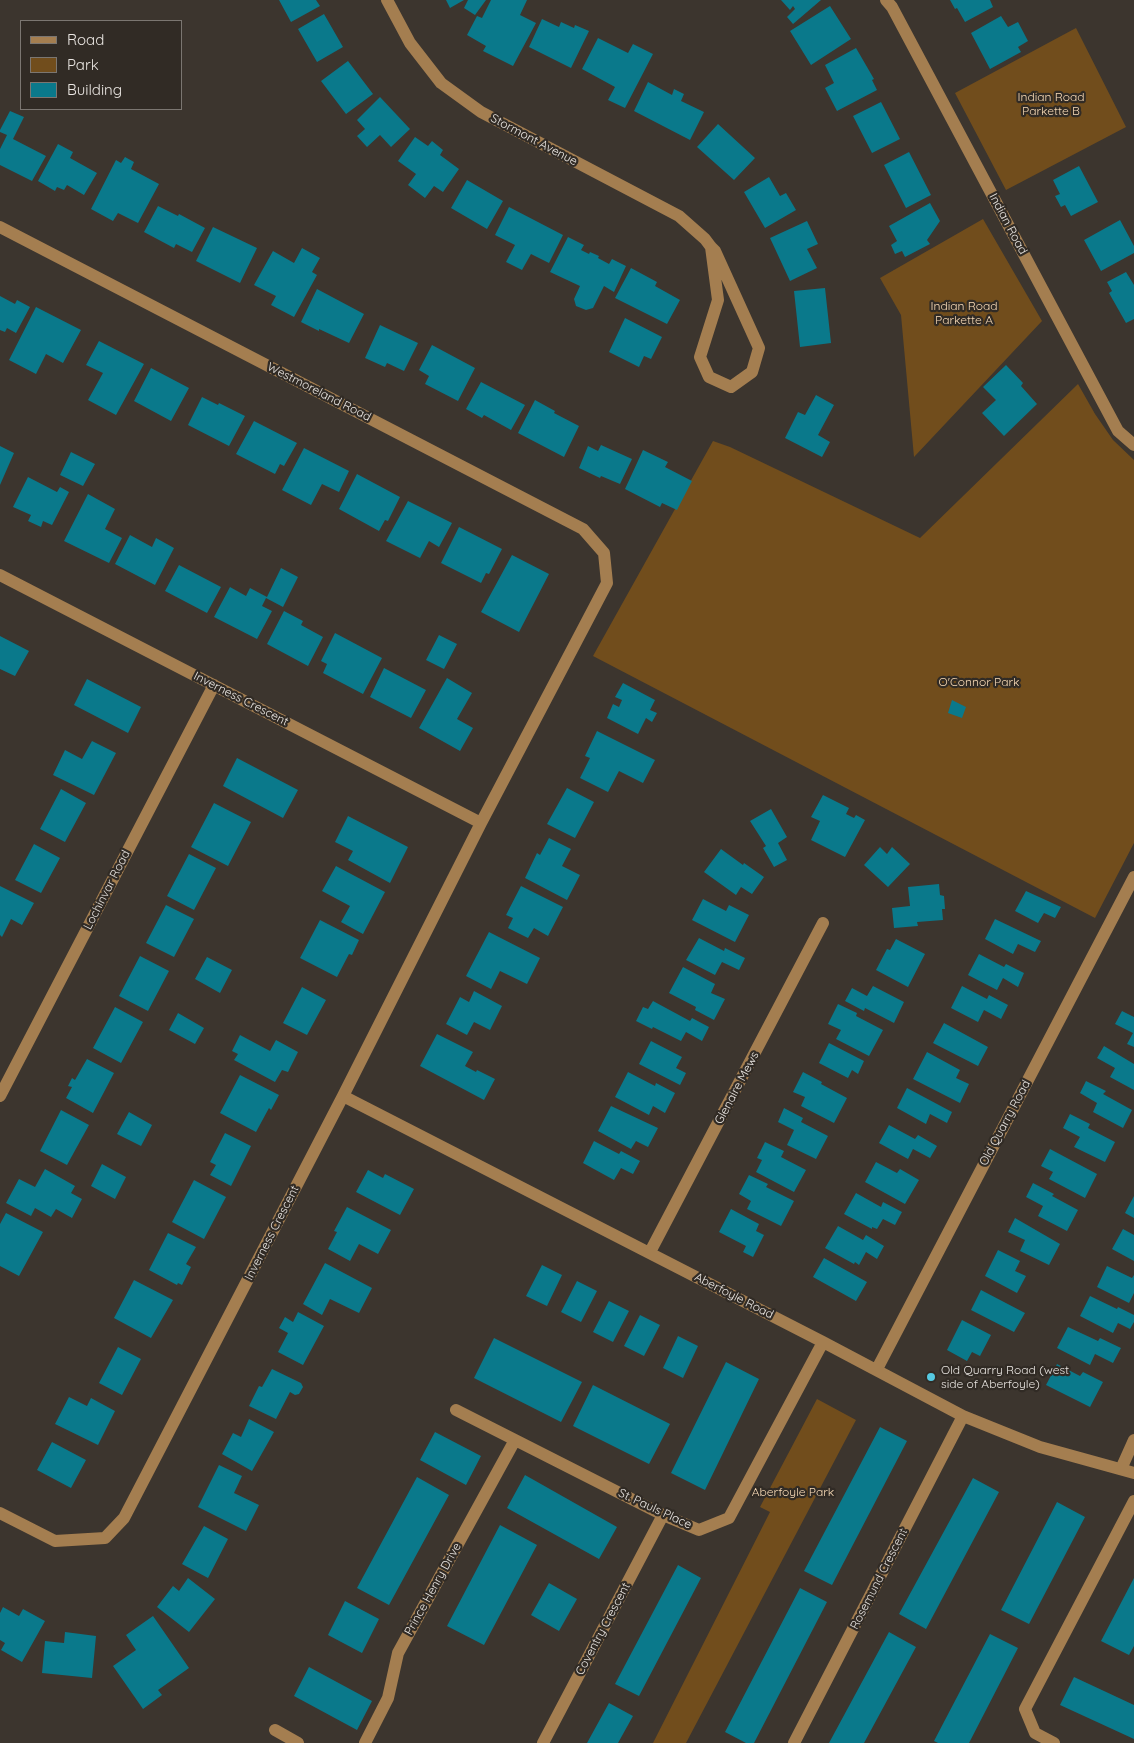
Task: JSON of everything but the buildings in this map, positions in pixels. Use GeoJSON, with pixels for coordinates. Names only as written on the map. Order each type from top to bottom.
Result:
{"type":"FeatureCollection","features":[{"type":"Feature","properties":{"kind":"street","name":"Stormont Avenue"},"geometry":{"type":"LineString","coordinates":[[387,0],[410,43],[441,83],[481,112],[679,216],[695,228],[715,251],[760,348],[752,372],[731,387],[709,377],[700,357],[718,300],[711,247]]}},
{"type":"Feature","properties":{"kind":"street","name":"Indian Road"},"geometry":{"type":"LineString","coordinates":[[886,0],[896,15],[1118,431],[1134,445]]}},
{"type":"Feature","properties":{"kind":"street","name":"Westmoreland Road"},"geometry":{"type":"LineString","coordinates":[[0,227],[583,529],[604,553],[607,583]]}},
{"type":"Feature","properties":{"kind":"street","name":"Inverness Crescent"},"geometry":{"type":"LineString","coordinates":[[0,575],[481,823]]}},
{"type":"Feature","properties":{"kind":"street","name":"Inverness Crescent"},"geometry":{"type":"LineString","coordinates":[[0,1513],[55,1541],[105,1538],[124,1518],[343,1096],[481,823],[607,583]]}},
{"type":"Feature","properties":{"kind":"street","name":"Lochinvar Road"},"geometry":{"type":"LineString","coordinates":[[0,1096],[214,685]]}},
{"type":"Feature","properties":{"kind":"street","name":"Old Quarry Road"},"geometry":{"type":"LineString","coordinates":[[877,1369],[1134,877]]}},
{"type":"Feature","properties":{"kind":"street","name":"Glenaire Mews"},"geometry":{"type":"LineString","coordinates":[[650,1252],[823,923]]}},
{"type":"Feature","properties":{"kind":"street","name":"Aberfoyle Road"},"geometry":{"type":"LineString","coordinates":[[343,1096],[877,1369],[963,1416],[1040,1447],[1134,1473]]}},
{"type":"Feature","properties":{"kind":"street","name":"St. Pauls Place"},"geometry":{"type":"LineString","coordinates":[[456,1410],[663,1515],[699,1530],[729,1518],[823,1342]]}},
{"type":"Feature","properties":{"kind":"street","name":"Rosemund Crescent"},"geometry":{"type":"LineString","coordinates":[[794,1743],[963,1416]]}},
{"type":"Feature","properties":{"kind":"street","name":"Prince Henry Drive"},"geometry":{"type":"LineString","coordinates":[[365,1743],[388,1698],[398,1653],[515,1440]]}},
{"type":"Feature","properties":{"kind":"street"},"geometry":{"type":"LineString","coordinates":[[1121,1469],[1134,1440]]}},
{"type":"Feature","properties":{"kind":"street"},"geometry":{"type":"LineString","coordinates":[[1054,1743],[1035,1733],[1025,1710],[1134,1501]]}},
{"type":"Feature","properties":{"kind":"street","name":"Coventry Crescent"},"geometry":{"type":"LineString","coordinates":[[542,1743],[663,1515]]}},
{"type":"Feature","properties":{"kind":"street"},"geometry":{"type":"LineString","coordinates":[[275,1730],[298,1743]]}},
{"type":"Feature","properties":{"kind":"green space","name":"Indian Road Parkette B"},"geometry":{"type":"Polygon","coordinates":[[[1076,28],[1126,127],[1006,190],[955,93],[1076,28]]]}},
{"type":"Feature","properties":{"kind":"green space","name":"Indian Road Parkette A"},"geometry":{"type":"Polygon","coordinates":[[[983,219],[1042,321],[914,457],[901,315],[880,278],[983,219]]]}},
{"type":"Feature","properties":{"kind":"green space","name":"O'Connor Park"},"geometry":{"type":"Polygon","coordinates":[[[1078,384],[1113,440],[1134,460],[1134,843],[1095,918],[593,656],[713,441],[730,447],[920,538],[1078,384]]]}},
{"type":"Feature","properties":{"kind":"green space","name":"Aberfoyle Park"},"geometry":{"type":"Polygon","coordinates":[[[817,1399],[856,1420],[686,1743],[653,1743],[770,1512],[760,1507],[817,1399]]]}},
{"type":"Feature","properties":{"kind":"place","name":"Old Quarry Road (west side of Aberfoyle)"},"geometry":{"type":"Point","coordinates":[931,1377]}}]}
